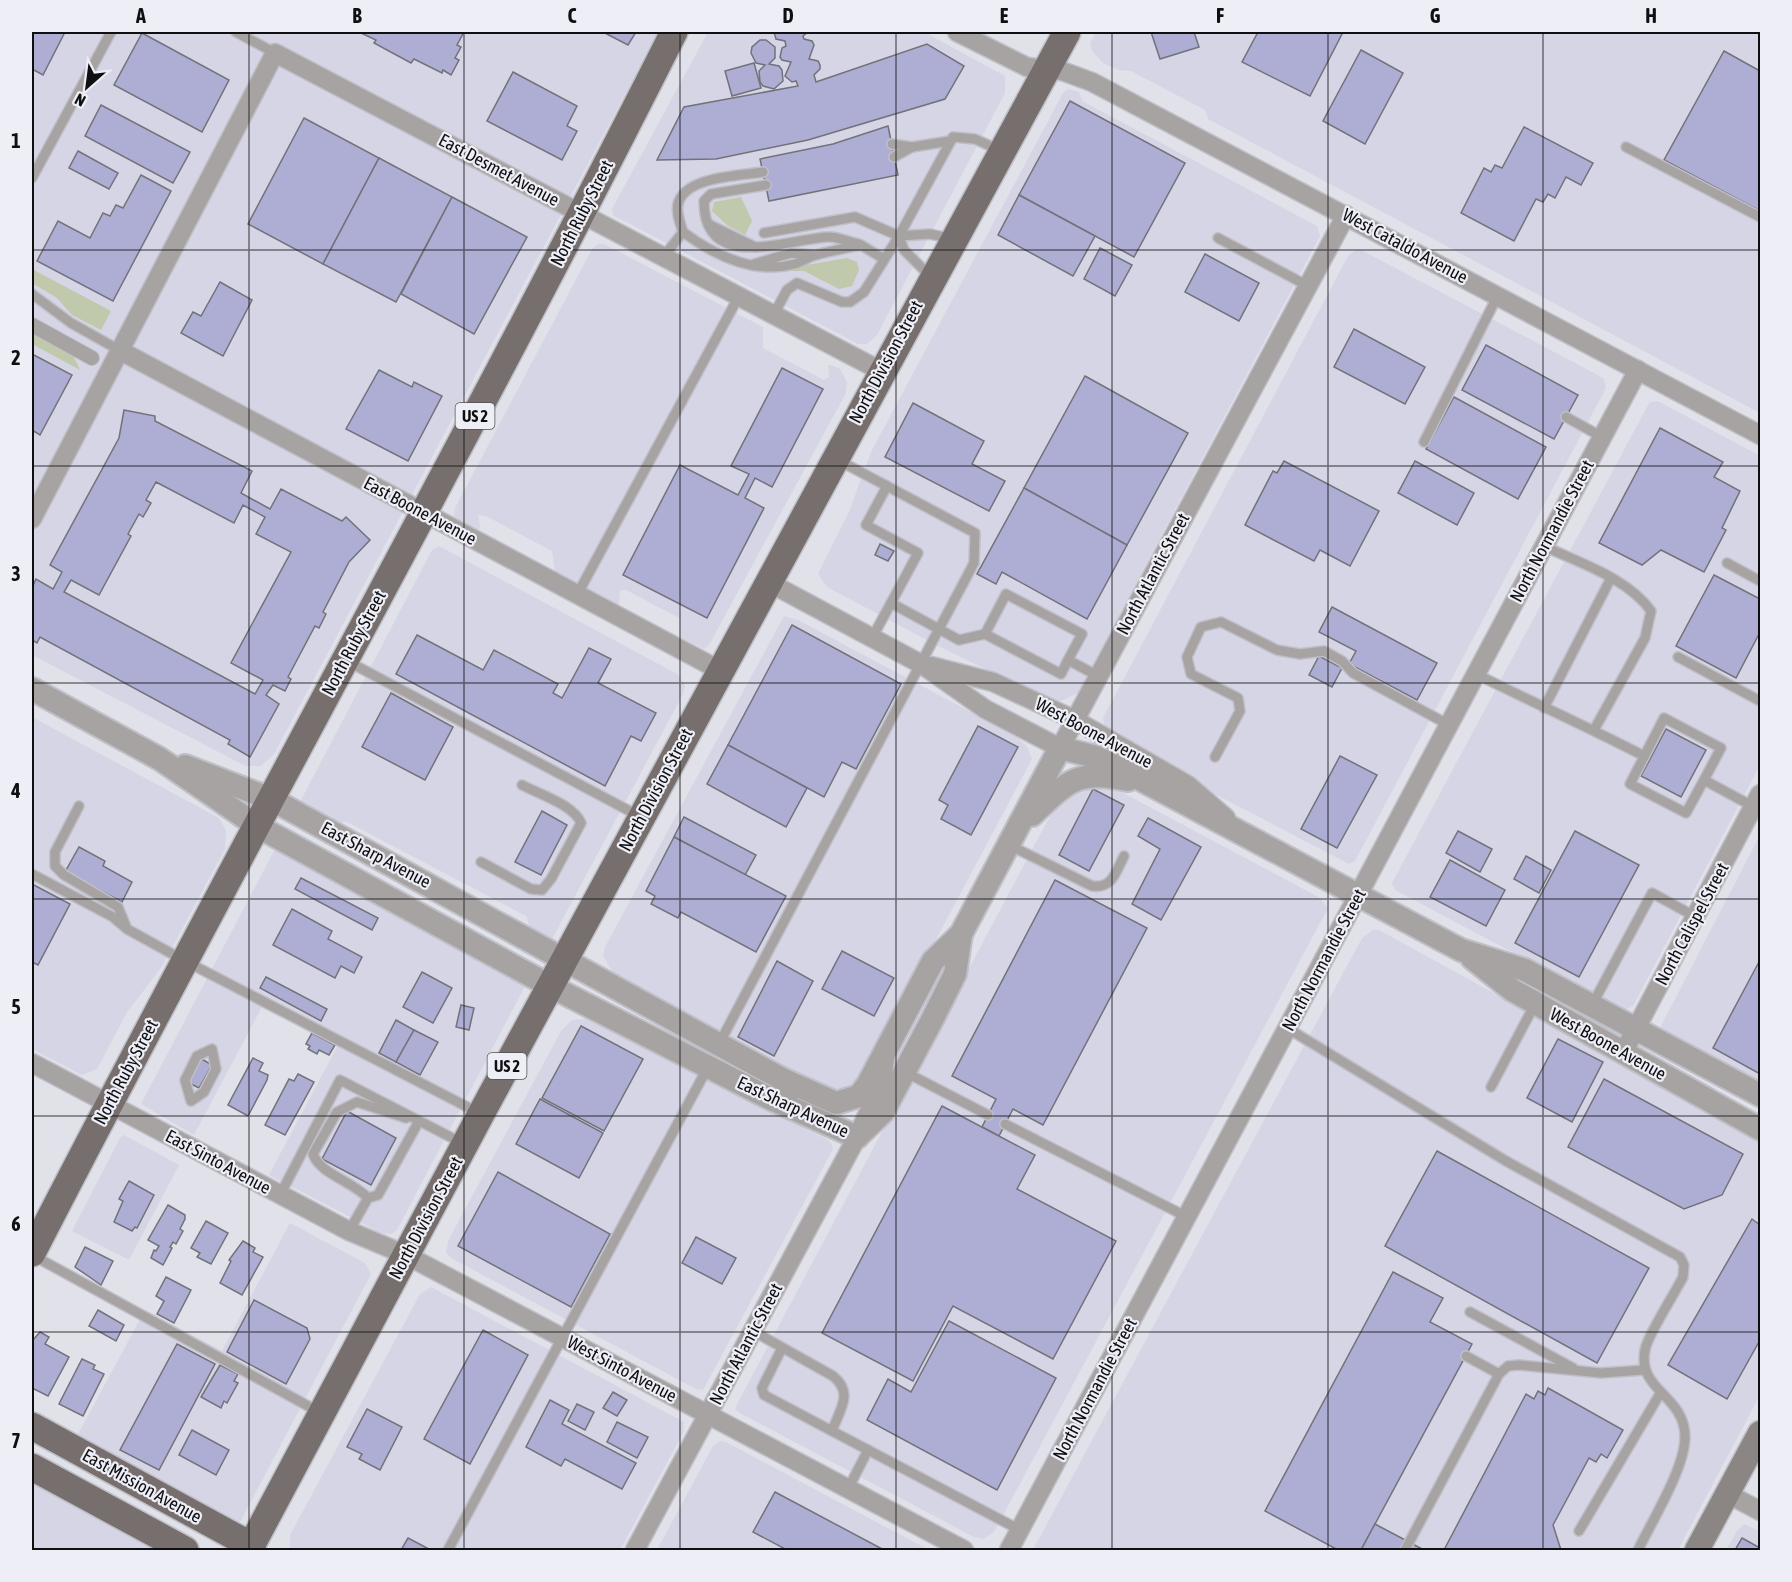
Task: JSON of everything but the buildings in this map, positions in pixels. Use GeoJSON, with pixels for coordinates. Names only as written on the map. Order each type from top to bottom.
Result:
{"type":"FeatureCollection","features":[{"type":"Feature","properties":{"kind":"main road","name":"North Ruby Street"},"geometry":{"type":"LineString","coordinates":[[32,1254],[108,1103],[583,213],[674,32]]}},
{"type":"Feature","properties":{"kind":"main road","name":"North Division Street"},"geometry":{"type":"LineString","coordinates":[[254,1549],[322,1413],[481,1114],[881,371],[1067,32]]}},
{"type":"Feature","properties":{"kind":"main road","name":"East Mission Avenue"},"geometry":{"type":"LineString","coordinates":[[32,1426],[254,1549]]}},
{"type":"Feature","properties":{"kind":"main road"},"geometry":{"type":"LineString","coordinates":[[1697,1551],[1761,1433]]}},
{"type":"Feature","properties":{"kind":"main road","name":"East Mission Avenue"},"geometry":{"type":"LineString","coordinates":[[32,1467],[184,1551]]}},
{"type":"Feature","properties":{"kind":"street","name":"West Cataldo Avenue"},"geometry":{"type":"LineString","coordinates":[[957,32],[977,36],[1027,67],[1071,73],[1092,82],[1761,435]]}},
{"type":"Feature","properties":{"kind":"street","name":"East Desmet Avenue"},"geometry":{"type":"LineString","coordinates":[[275,53],[881,371]]}},
{"type":"Feature","properties":{"kind":"street"},"geometry":{"type":"LineString","coordinates":[[32,519],[275,53]]}},
{"type":"Feature","properties":{"kind":"street","name":"North Atlantic Street"},"geometry":{"type":"LineString","coordinates":[[634,1551],[857,1137],[881,1085],[887,1047],[933,961],[961,934],[1346,215]]}},
{"type":"Feature","properties":{"kind":"street"},"geometry":{"type":"LineString","coordinates":[[32,325],[92,358]]}},
{"type":"Feature","properties":{"kind":"street","name":"East Boone Avenue"},"geometry":{"type":"LineString","coordinates":[[119,350],[721,671]]}},
{"type":"Feature","properties":{"kind":"street","name":"North Normandie Street"},"geometry":{"type":"LineString","coordinates":[[1009,1551],[1638,370]]}},
{"type":"Feature","properties":{"kind":"street","name":"West Boone Avenue"},"geometry":{"type":"LineString","coordinates":[[768,582],[921,664],[985,709],[1060,748],[1096,757],[1150,784],[1461,950],[1512,990],[1535,1004],[1761,1129]]}},
{"type":"Feature","properties":{"kind":"street","name":"West Boone Avenue"},"geometry":{"type":"LineString","coordinates":[[921,664],[993,682],[1075,720],[1188,785],[1249,838]]}},
{"type":"Feature","properties":{"kind":"street","name":"East Sharp Avenue"},"geometry":{"type":"LineString","coordinates":[[32,689],[160,759],[256,826],[550,986],[771,1099],[857,1137]]}},
{"type":"Feature","properties":{"kind":"street","name":"East Sharp Avenue"},"geometry":{"type":"LineString","coordinates":[[160,759],[271,799],[782,1079],[857,1137]]}},
{"type":"Feature","properties":{"kind":"street"},"geometry":{"type":"LineString","coordinates":[[1012,838],[1068,782],[1083,776],[1106,775],[1150,784]]}},
{"type":"Feature","properties":{"kind":"street","name":"North Calispel Street"},"geometry":{"type":"LineString","coordinates":[[1623,1053],[1757,801]]}},
{"type":"Feature","properties":{"kind":"street","name":"North Atlantic Street"},"geometry":{"type":"LineString","coordinates":[[857,1137],[883,1112],[955,974],[961,934]]}},
{"type":"Feature","properties":{"kind":"street","name":"West Boone Avenue"},"geometry":{"type":"LineString","coordinates":[[1461,950],[1525,970],[1761,1095]]}},
{"type":"Feature","properties":{"kind":"street"},"geometry":{"type":"LineString","coordinates":[[782,1079],[836,1103],[847,1102],[859,1096],[868,1084],[887,1047]]}},
{"type":"Feature","properties":{"kind":"street","name":"East Sinto Avenue"},"geometry":{"type":"LineString","coordinates":[[32,1063],[350,1231],[406,1255]]}},
{"type":"Feature","properties":{"kind":"street","name":"West Sinto Avenue"},"geometry":{"type":"LineString","coordinates":[[406,1255],[964,1551]]}},
{"type":"Feature","properties":{"kind":"street"},"geometry":{"type":"LineString","coordinates":[[1728,1494],[1761,1511]]}},
{"type":"Feature","properties":{"kind":"lane"},"geometry":{"type":"LineString","coordinates":[[32,178],[111,32]]}},
{"type":"Feature","properties":{"kind":"lane"},"geometry":{"type":"LineString","coordinates":[[236,32],[275,53]]}},
{"type":"Feature","properties":{"kind":"lane"},"geometry":{"type":"LineString","coordinates":[[774,314],[787,290],[797,283],[842,302],[850,302],[864,292],[899,236],[950,141],[956,136],[973,139],[1001,151]]}},
{"type":"Feature","properties":{"kind":"lane"},"geometry":{"type":"LineString","coordinates":[[892,144],[912,147],[950,141]]}},
{"type":"Feature","properties":{"kind":"lane"},"geometry":{"type":"LineString","coordinates":[[894,157],[912,147]]}},
{"type":"Feature","properties":{"kind":"lane"},"geometry":{"type":"LineString","coordinates":[[1626,147],[1761,217]]}},
{"type":"Feature","properties":{"kind":"lane"},"geometry":{"type":"LineString","coordinates":[[764,172],[698,182],[682,195],[677,206],[683,232],[730,261],[774,267],[796,264],[813,255],[861,245]]}},
{"type":"Feature","properties":{"kind":"lane"},"geometry":{"type":"LineString","coordinates":[[766,185],[711,194],[704,201],[704,216],[717,238],[734,247],[757,248],[830,237],[861,245],[885,259]]}},
{"type":"Feature","properties":{"kind":"lane"},"geometry":{"type":"LineString","coordinates":[[764,233],[855,218],[899,236],[930,234],[953,239]]}},
{"type":"Feature","properties":{"kind":"lane"},"geometry":{"type":"LineString","coordinates":[[664,256],[683,232]]}},
{"type":"Feature","properties":{"kind":"lane"},"geometry":{"type":"LineString","coordinates":[[899,236],[904,250],[932,278]]}},
{"type":"Feature","properties":{"kind":"lane"},"geometry":{"type":"LineString","coordinates":[[1218,238],[1308,286]]}},
{"type":"Feature","properties":{"kind":"lane"},"geometry":{"type":"LineString","coordinates":[[32,294],[71,323],[119,350]]}},
{"type":"Feature","properties":{"kind":"lane"},"geometry":{"type":"LineString","coordinates":[[577,595],[739,296]]}},
{"type":"Feature","properties":{"kind":"lane"},"geometry":{"type":"LineString","coordinates":[[1424,442],[1498,296]]}},
{"type":"Feature","properties":{"kind":"lane"},"geometry":{"type":"LineString","coordinates":[[1566,417],[1602,437]]}},
{"type":"Feature","properties":{"kind":"lane"},"geometry":{"type":"LineString","coordinates":[[719,1044],[974,563],[975,534],[834,458]]}},
{"type":"Feature","properties":{"kind":"lane"},"geometry":{"type":"LineString","coordinates":[[872,638],[918,553],[866,525],[887,486]]}},
{"type":"Feature","properties":{"kind":"lane"},"geometry":{"type":"LineString","coordinates":[[1544,546],[1611,578],[1642,599],[1651,611],[1644,638],[1594,730]]}},
{"type":"Feature","properties":{"kind":"lane"},"geometry":{"type":"LineString","coordinates":[[1727,563],[1761,581]]}},
{"type":"Feature","properties":{"kind":"lane"},"geometry":{"type":"LineString","coordinates":[[1544,708],[1611,578]]}},
{"type":"Feature","properties":{"kind":"lane"},"geometry":{"type":"LineString","coordinates":[[891,603],[959,640],[985,634],[1061,674],[1082,634],[1006,594],[985,634]]}},
{"type":"Feature","properties":{"kind":"lane"},"geometry":{"type":"LineString","coordinates":[[1215,758],[1240,711],[1238,698],[1191,674],[1187,657],[1201,627],[1221,622],[1277,650],[1300,654],[1324,651],[1342,661],[1353,673],[1449,724]]}},
{"type":"Feature","properties":{"kind":"lane"},"geometry":{"type":"LineString","coordinates":[[1678,657],[1761,701]]}},
{"type":"Feature","properties":{"kind":"lane"},"geometry":{"type":"LineString","coordinates":[[345,660],[641,817]]}},
{"type":"Feature","properties":{"kind":"lane"},"geometry":{"type":"LineString","coordinates":[[1068,660],[1098,676]]}},
{"type":"Feature","properties":{"kind":"lane"},"geometry":{"type":"LineString","coordinates":[[1476,674],[1644,756]]}},
{"type":"Feature","properties":{"kind":"lane"},"geometry":{"type":"LineString","coordinates":[[1664,718],[1720,748],[1704,780],[1686,813],[1630,783],[1664,718]]}},
{"type":"Feature","properties":{"kind":"lane"},"geometry":{"type":"LineString","coordinates":[[1704,780],[1757,801]]}},
{"type":"Feature","properties":{"kind":"lane"},"geometry":{"type":"LineString","coordinates":[[482,862],[531,889],[542,890],[551,879],[571,842],[580,823],[578,817],[522,785]]}},
{"type":"Feature","properties":{"kind":"lane"},"geometry":{"type":"LineString","coordinates":[[79,806],[55,852],[55,866],[64,875],[118,907],[127,929]]}},
{"type":"Feature","properties":{"kind":"lane"},"geometry":{"type":"LineString","coordinates":[[1012,838],[1092,886],[1102,888],[1109,885],[1124,856]]}},
{"type":"Feature","properties":{"kind":"lane"},"geometry":{"type":"LineString","coordinates":[[32,874],[184,961],[481,1114]]}},
{"type":"Feature","properties":{"kind":"lane"},"geometry":{"type":"LineString","coordinates":[[1592,1005],[1652,893],[1696,917]]}},
{"type":"Feature","properties":{"kind":"lane"},"geometry":{"type":"LineString","coordinates":[[1491,1087],[1535,1004]]}},
{"type":"Feature","properties":{"kind":"lane"},"geometry":{"type":"LineString","coordinates":[[1287,1028],[1506,1161],[1680,1257],[1684,1265],[1683,1277],[1645,1349],[1644,1370],[1654,1386],[1674,1403],[1682,1419],[1685,1437],[1682,1459],[1638,1551]]}},
{"type":"Feature","properties":{"kind":"lane"},"geometry":{"type":"LineString","coordinates":[[212,1049],[216,1069],[204,1092],[191,1101],[185,1080],[197,1056],[212,1049]]}},
{"type":"Feature","properties":{"kind":"lane"},"geometry":{"type":"LineString","coordinates":[[448,1551],[708,1066]]}},
{"type":"Feature","properties":{"kind":"lane"},"geometry":{"type":"LineString","coordinates":[[904,1072],[988,1115]]}},
{"type":"Feature","properties":{"kind":"lane"},"geometry":{"type":"LineString","coordinates":[[280,1195],[340,1080],[465,1144]]}},
{"type":"Feature","properties":{"kind":"lane"},"geometry":{"type":"LineString","coordinates":[[368,1198],[360,1189],[319,1167],[315,1161],[313,1154],[330,1122],[337,1112],[357,1102],[391,1115],[419,1121]]}},
{"type":"Feature","properties":{"kind":"lane"},"geometry":{"type":"LineString","coordinates":[[350,1231],[368,1198],[378,1195],[419,1121]]}},
{"type":"Feature","properties":{"kind":"lane"},"geometry":{"type":"LineString","coordinates":[[1005,1124],[1187,1217]]}},
{"type":"Feature","properties":{"kind":"lane"},"geometry":{"type":"LineString","coordinates":[[32,1254],[322,1413]]}},
{"type":"Feature","properties":{"kind":"lane"},"geometry":{"type":"LineString","coordinates":[[1470,1312],[1578,1371]]}},
{"type":"Feature","properties":{"kind":"lane"},"geometry":{"type":"LineString","coordinates":[[753,1331],[833,1376],[844,1385],[846,1392],[832,1431]]}},
{"type":"Feature","properties":{"kind":"lane"},"geometry":{"type":"LineString","coordinates":[[782,1348],[762,1388],[764,1395],[1020,1530]]}},
{"type":"Feature","properties":{"kind":"lane"},"geometry":{"type":"LineString","coordinates":[[1466,1356],[1499,1374]]}},
{"type":"Feature","properties":{"kind":"lane"},"geometry":{"type":"LineString","coordinates":[[1405,1551],[1499,1374],[1508,1366],[1519,1365],[1601,1373],[1644,1370]]}},
{"type":"Feature","properties":{"kind":"lane"},"geometry":{"type":"LineString","coordinates":[[1579,1531],[1661,1392]]}},
{"type":"Feature","properties":{"kind":"lane"},"geometry":{"type":"LineString","coordinates":[[848,1489],[868,1450]]}},
{"type":"Feature","properties":{"kind":"shaded area"},"geometry":{"type":"Polygon","coordinates":[[[32,32],[658,32],[274,754],[261,766],[246,766],[32,655],[32,32]]]}},
{"type":"Feature","properties":{"kind":"shaded area"},"geometry":{"type":"Polygon","coordinates":[[[708,32],[924,32],[1005,76],[1005,93],[877,335],[867,344],[858,344],[613,215],[612,209],[708,32]]]}},
{"type":"Feature","properties":{"kind":"shaded area"},"geometry":{"type":"Polygon","coordinates":[[[1096,32],[1760,32],[1760,413],[1208,119],[1205,110],[1131,71],[1119,70],[1103,63],[1092,51],[1090,44],[1096,32]]]}},
{"type":"Feature","properties":{"kind":"shaded area"},"geometry":{"type":"Polygon","coordinates":[[[1068,89],[1079,92],[1082,101],[1317,226],[1320,236],[1078,693],[1059,702],[1048,699],[940,647],[827,587],[818,574],[849,512],[871,452],[1063,93],[1068,89]]]}},
{"type":"Feature","properties":{"kind":"shaded area"},"geometry":{"type":"Polygon","coordinates":[[[598,244],[604,244],[763,327],[763,348],[824,380],[829,377],[828,365],[831,365],[840,369],[847,382],[846,393],[709,645],[704,649],[680,637],[679,618],[626,590],[620,590],[619,606],[555,572],[552,551],[486,516],[478,515],[480,528],[477,530],[454,516],[455,508],[592,249],[598,244]]]}},
{"type":"Feature","properties":{"kind":"shaded area"},"geometry":{"type":"Polygon","coordinates":[[[1356,250],[1361,250],[1594,373],[1604,379],[1606,388],[1355,861],[1349,864],[1194,783],[1105,728],[1103,718],[1348,256],[1356,250]]]}},
{"type":"Feature","properties":{"kind":"shaded area"},"geometry":{"type":"Polygon","coordinates":[[[1658,401],[1760,456],[1760,765],[1633,1006],[1623,1011],[1395,890],[1392,883],[1647,407],[1650,402],[1658,401]]]}},
{"type":"Feature","properties":{"kind":"shaded area"},"geometry":{"type":"Polygon","coordinates":[[[439,546],[677,674],[685,684],[683,694],[552,939],[531,930],[526,916],[347,822],[333,822],[300,802],[432,550],[439,546]]]}},
{"type":"Feature","properties":{"kind":"shaded area"},"geometry":{"type":"Polygon","coordinates":[[[784,616],[798,620],[1014,735],[1027,747],[1032,759],[858,1086],[835,1096],[614,975],[603,955],[605,947],[784,616]]]}},
{"type":"Feature","properties":{"kind":"shaded area"},"geometry":{"type":"Polygon","coordinates":[[[32,717],[219,818],[226,831],[225,849],[161,968],[127,1012],[97,1069],[82,1075],[32,1049],[32,717]]]}},
{"type":"Feature","properties":{"kind":"shaded area"},"geometry":{"type":"Polygon","coordinates":[[[1080,785],[1114,788],[1320,898],[1328,908],[994,1532],[983,1539],[974,1537],[738,1412],[735,1408],[1057,803],[1080,785]]]}},
{"type":"Feature","properties":{"kind":"shaded area"},"geometry":{"type":"Polygon","coordinates":[[[1760,835],[1760,1086],[1662,1030],[1661,1026],[1760,835]]]}},
{"type":"Feature","properties":{"kind":"shaded area"},"geometry":{"type":"Polygon","coordinates":[[[275,849],[525,986],[397,1230],[391,1234],[381,1233],[269,1175],[337,1047],[262,1007],[194,1135],[141,1104],[275,849]]]}},
{"type":"Feature","properties":{"kind":"shaded area"},"geometry":{"type":"Polygon","coordinates":[[[1373,930],[1379,930],[1760,1139],[1760,1395],[1678,1550],[1033,1550],[1362,938],[1373,930]]]}},
{"type":"Feature","properties":{"kind":"shaded area"},"geometry":{"type":"Polygon","coordinates":[[[586,1019],[828,1140],[832,1145],[833,1149],[703,1390],[696,1389],[451,1258],[446,1252],[449,1239],[561,1031],[572,1020],[586,1019]]]}},
{"type":"Feature","properties":{"kind":"shaded area"},"geometry":{"type":"Polygon","coordinates":[[[124,1135],[179,1165],[129,1260],[72,1231],[120,1138],[124,1135]]]}},
{"type":"Feature","properties":{"kind":"shaded area"},"geometry":{"type":"Polygon","coordinates":[[[290,1223],[365,1263],[371,1274],[239,1524],[75,1440],[145,1310],[222,1351],[290,1223]]]}},
{"type":"Feature","properties":{"kind":"shaded area"},"geometry":{"type":"Polygon","coordinates":[[[431,1287],[684,1422],[683,1433],[620,1550],[290,1550],[290,1535],[420,1294],[431,1287]]]}},
{"type":"Feature","properties":{"kind":"shaded area"},"geometry":{"type":"Polygon","coordinates":[[[720,1441],[726,1442],[929,1550],[657,1550],[713,1446],[720,1441]]]}},
{"type":"Feature","properties":{"kind":"shaded area"},"geometry":{"type":"Polygon","coordinates":[[[32,1482],[156,1550],[32,1550],[32,1482]]]}},
{"type":"Feature","properties":{"kind":"shaded area"},"geometry":{"type":"Polygon","coordinates":[[[1744,1524],[1760,1531],[1760,1550],[1726,1550],[1737,1531],[1744,1524]]]}},
{"type":"Feature","properties":{"kind":"green space"},"geometry":{"type":"Polygon","coordinates":[[[741,197],[752,221],[745,235],[727,225],[712,211],[714,202],[741,197]]]}},
{"type":"Feature","properties":{"kind":"green space"},"geometry":{"type":"Polygon","coordinates":[[[847,258],[857,262],[859,270],[852,286],[839,289],[804,271],[790,271],[789,268],[847,258]]]}},
{"type":"Feature","properties":{"kind":"green space"},"geometry":{"type":"Polygon","coordinates":[[[32,269],[111,311],[101,330],[72,315],[57,298],[32,283],[32,269]]]}},
{"type":"Feature","properties":{"kind":"green space"},"geometry":{"type":"Polygon","coordinates":[[[32,330],[71,351],[80,370],[32,344],[32,330]]]}}]}
